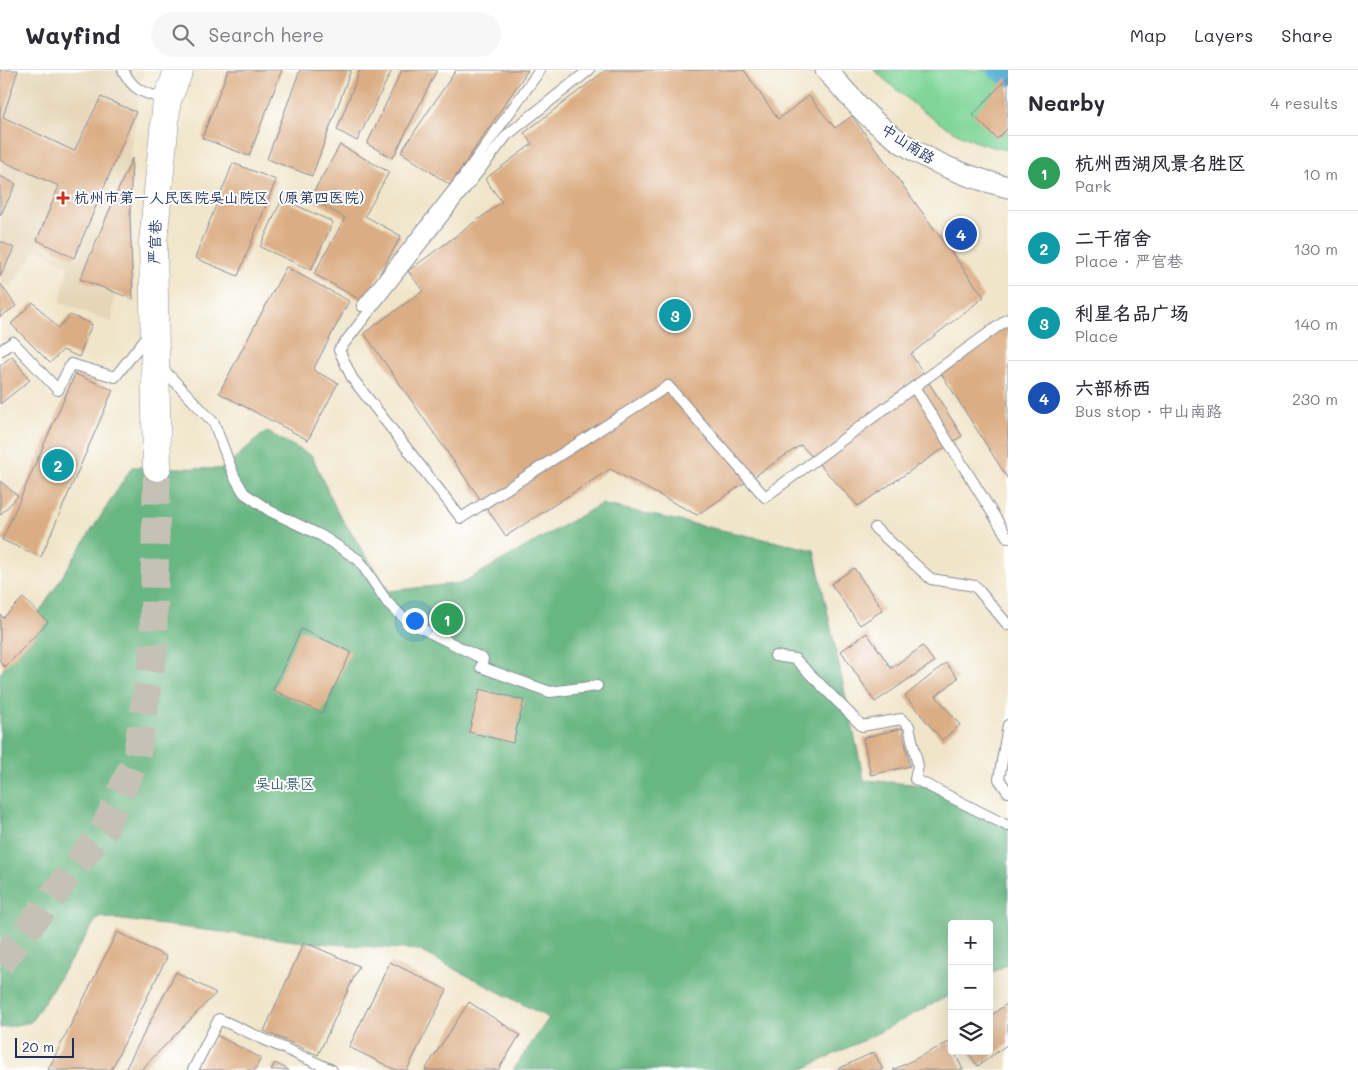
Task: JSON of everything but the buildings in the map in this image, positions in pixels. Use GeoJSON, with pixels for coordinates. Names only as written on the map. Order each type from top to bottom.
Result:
{"type":"FeatureCollection","features":[{"type":"Feature","properties":{"kind":"street","name":"严官巷"},"geometry":{"type":"LineString","coordinates":[[156,467],[153,242],[167,100],[179,70]]}},
{"type":"Feature","properties":{"kind":"street","name":"中山南路"},"geometry":{"type":"LineString","coordinates":[[826,70],[873,120],[895,138],[948,169],[978,180],[1008,187]]}},
{"type":"Feature","properties":{"kind":"lane"},"geometry":{"type":"LineString","coordinates":[[123,70],[129,82],[139,91],[167,100]]}},
{"type":"Feature","properties":{"kind":"lane"},"geometry":{"type":"LineString","coordinates":[[362,306],[464,176],[540,70]]}},
{"type":"Feature","properties":{"kind":"lane"},"geometry":{"type":"LineString","coordinates":[[589,70],[506,135],[339,350],[352,378],[461,518],[668,386],[765,497],[1008,319]]}},
{"type":"Feature","properties":{"kind":"lane"},"geometry":{"type":"LineString","coordinates":[[0,350],[13,342],[58,390],[71,364],[115,377],[155,327]]}},
{"type":"Feature","properties":{"kind":"lane"},"geometry":{"type":"LineString","coordinates":[[155,360],[214,423],[234,476],[244,493],[270,511],[322,536],[358,560],[387,602],[407,621],[483,659],[481,667],[550,692],[597,686]]}},
{"type":"Feature","properties":{"kind":"lane"},"geometry":{"type":"LineString","coordinates":[[914,387],[1008,538]]}},
{"type":"Feature","properties":{"kind":"lane"},"geometry":{"type":"LineString","coordinates":[[875,528],[931,579],[975,586],[1008,625]]}},
{"type":"Feature","properties":{"kind":"lane"},"geometry":{"type":"LineString","coordinates":[[775,656],[795,659],[862,726],[901,719],[909,726],[911,734],[918,766],[915,779],[1008,826]]}},
{"type":"Feature","properties":{"kind":"lane"},"geometry":{"type":"LineString","coordinates":[[1008,725],[999,779],[1008,792]]}},
{"type":"Feature","properties":{"kind":"lane"},"geometry":{"type":"LineString","coordinates":[[193,1070],[218,1019],[332,1070]]}},
{"type":"Feature","properties":{"kind":"shaded area","name":"杭州市第一人民医院吴山院区（原第四医院）"},"geometry":{"type":"Polygon","coordinates":[[[0,70],[144,70],[131,146],[112,322],[60,303],[68,266],[37,249],[11,287],[0,283],[0,70]]]}},
{"type":"Feature","properties":{"kind":"green space"},"geometry":{"type":"Polygon","coordinates":[[[874,70],[1008,70],[1008,150],[988,146],[969,139],[935,120],[919,109],[874,70]]]}},
{"type":"Feature","properties":{"kind":"green space","name":"吴山景区"},"geometry":{"type":"Polygon","coordinates":[[[266,431],[312,456],[337,511],[389,591],[462,583],[601,504],[814,550],[864,780],[924,785],[1008,827],[1008,964],[993,972],[993,920],[948,920],[948,996],[801,1070],[513,1070],[549,1018],[418,950],[304,942],[98,917],[31,1022],[0,1028],[0,674],[132,467],[223,469],[266,431]]]}},
{"type":"Feature","properties":{"kind":"waterway"},"geometry":{"type":"LineString","coordinates":[[998,70],[1008,76]]}},
{"type":"Feature","properties":{"kind":"tunnel"},"geometry":{"type":"LineString","coordinates":[[0,964],[103,831],[136,759],[153,654],[157,467]]}},
{"type":"Feature","properties":{"kind":"place","name":"杭州市第一人民医院吴山院区（原第四医院）"},"geometry":{"type":"Point","coordinates":[63,198]}},
{"type":"Feature","properties":{"kind":"place","name":"六部桥西"},"geometry":{"type":"Point","coordinates":[961,234]}},
{"type":"Feature","properties":{"kind":"place","name":"利星名品广场"},"geometry":{"type":"Point","coordinates":[675,315]}},
{"type":"Feature","properties":{"kind":"place","name":"二干宿舍"},"geometry":{"type":"Point","coordinates":[58,465]}},
{"type":"Feature","properties":{"kind":"place","name":"杭州西湖风景名胜区"},"geometry":{"type":"Point","coordinates":[447,619]}}]}
